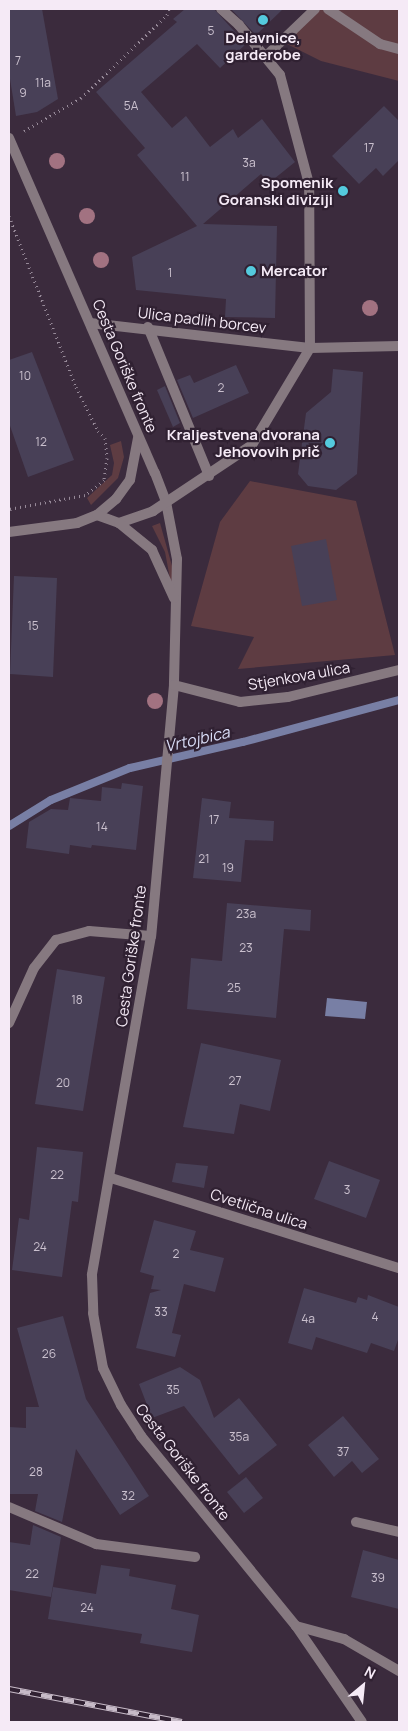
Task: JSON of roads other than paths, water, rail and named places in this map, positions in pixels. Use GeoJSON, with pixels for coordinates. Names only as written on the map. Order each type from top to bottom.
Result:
{"type":"FeatureCollection","features":[{"type":"Feature","properties":{"kind":"street"},"geometry":{"type":"LineString","coordinates":[[119,524],[166,502],[209,476],[252,445],[310,348],[309,184],[280,75],[220,9]]}},
{"type":"Feature","properties":{"kind":"street"},"geometry":{"type":"LineString","coordinates":[[265,57],[315,9]]}},
{"type":"Feature","properties":{"kind":"street"},"geometry":{"type":"LineString","coordinates":[[328,9],[380,44],[399,49]]}},
{"type":"Feature","properties":{"kind":"street","name":"Cesta Goriške fronte"},"geometry":{"type":"LineString","coordinates":[[9,139],[166,502],[177,559],[174,685],[151,936],[111,1178],[97,1234],[92,1275],[93,1313],[103,1368],[120,1405],[141,1436],[296,1626],[362,1722]]}},
{"type":"Feature","properties":{"kind":"street","name":"Ulica padlih borcev"},"geometry":{"type":"LineString","coordinates":[[90,323],[148,327],[310,348],[399,346]]}},
{"type":"Feature","properties":{"kind":"street"},"geometry":{"type":"LineString","coordinates":[[148,327],[209,476]]}},
{"type":"Feature","properties":{"kind":"street"},"geometry":{"type":"LineString","coordinates":[[9,532],[77,523],[97,516],[116,499],[130,480],[138,438]]}},
{"type":"Feature","properties":{"kind":"street"},"geometry":{"type":"LineString","coordinates":[[97,516],[119,524],[152,550],[175,598]]}},
{"type":"Feature","properties":{"kind":"street","name":"Stjenkova ulica"},"geometry":{"type":"LineString","coordinates":[[174,685],[240,702],[288,697],[399,670]]}},
{"type":"Feature","properties":{"kind":"street"},"geometry":{"type":"LineString","coordinates":[[9,1023],[34,968],[56,940],[89,931],[151,936]]}},
{"type":"Feature","properties":{"kind":"street","name":"Cvetlična ulica"},"geometry":{"type":"LineString","coordinates":[[111,1178],[399,1268]]}},
{"type":"Feature","properties":{"kind":"street"},"geometry":{"type":"LineString","coordinates":[[9,1507],[96,1544],[195,1557]]}},
{"type":"Feature","properties":{"kind":"street"},"geometry":{"type":"LineString","coordinates":[[356,1522],[399,1532]]}},
{"type":"Feature","properties":{"kind":"street"},"geometry":{"type":"LineString","coordinates":[[296,1626],[344,1639],[399,1671]]}},
{"type":"Feature","properties":{"kind":"water"},"geometry":{"type":"Polygon","coordinates":[[[327,998],[367,1002],[365,1019],[325,1016],[327,998]]]}},
{"type":"Feature","properties":{"kind":"waterway","name":"Vrtojbica"},"geometry":{"type":"LineString","coordinates":[[9,826],[51,800],[130,768],[243,742],[399,700]]}},
{"type":"Feature","properties":{"kind":"railway"},"geometry":{"type":"LineString","coordinates":[[9,1689],[182,1722]]}},
{"type":"Feature","properties":{"kind":"place","name":"Delavnice, garderobe"},"geometry":{"type":"Point","coordinates":[263,20]}},
{"type":"Feature","properties":{"kind":"place","name":"Spomenik Goranski diviziji"},"geometry":{"type":"Point","coordinates":[343,191]}},
{"type":"Feature","properties":{"kind":"place","name":"Mercator"},"geometry":{"type":"Point","coordinates":[251,271]}},
{"type":"Feature","properties":{"kind":"place","name":"Kraljestvena dvorana Jehovovih prič"},"geometry":{"type":"Point","coordinates":[330,443]}}]}
